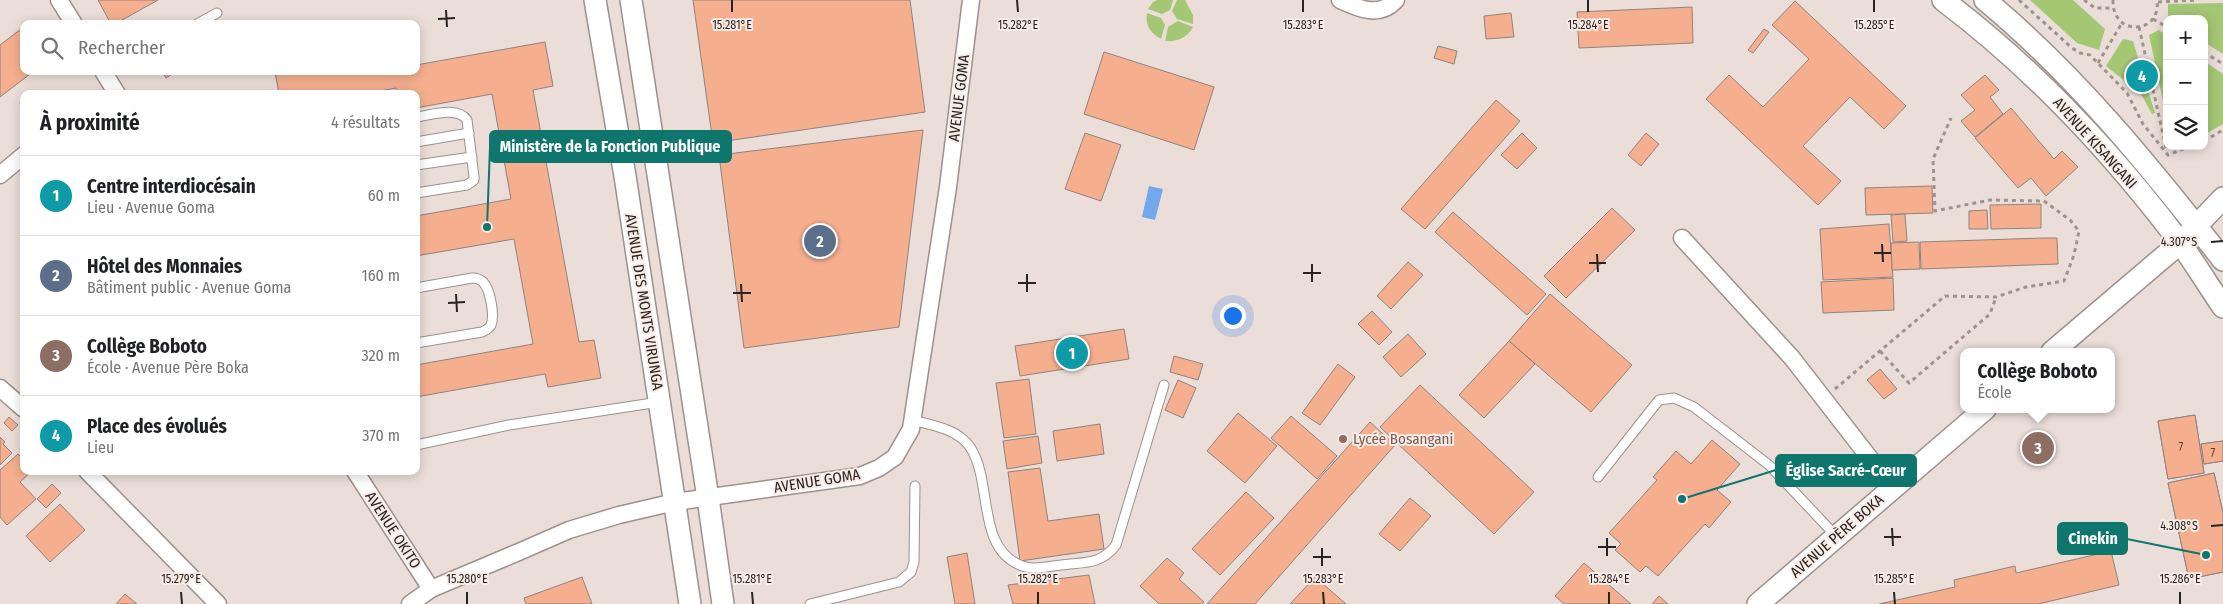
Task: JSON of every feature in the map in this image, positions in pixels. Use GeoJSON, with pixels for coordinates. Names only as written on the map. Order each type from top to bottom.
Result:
{"type":"FeatureCollection","features":[{"type":"Feature","properties":{"kind":"street"},"geometry":{"type":"LineString","coordinates":[[59,0],[72,20]]}},
{"type":"Feature","properties":{"kind":"street","name":"AVENUE DES MONTS VIRUNGA"},"geometry":{"type":"LineString","coordinates":[[595,0],[625,176],[690,604]]}},
{"type":"Feature","properties":{"kind":"street"},"geometry":{"type":"LineString","coordinates":[[631,0],[723,604]]}},
{"type":"Feature","properties":{"kind":"street","name":"AVENUE GOMA"},"geometry":{"type":"LineString","coordinates":[[410,604],[431,589],[569,530],[619,515],[675,502],[860,476],[879,468],[895,457],[911,429],[948,187],[971,0]]}},
{"type":"Feature","properties":{"kind":"street"},"geometry":{"type":"LineString","coordinates":[[1340,0],[1357,8],[1374,12],[1390,6],[1396,0]]}},
{"type":"Feature","properties":{"kind":"street","name":"AVENUE KISANGANI"},"geometry":{"type":"LineString","coordinates":[[1943,0],[1966,17],[2075,116],[2141,193],[2180,243],[2223,307]]}},
{"type":"Feature","properties":{"kind":"street"},"geometry":{"type":"LineString","coordinates":[[1985,0],[2021,30],[2086,96],[2143,158],[2223,260]]}},
{"type":"Feature","properties":{"kind":"street"},"geometry":{"type":"LineString","coordinates":[[108,75],[115,90]]}},
{"type":"Feature","properties":{"kind":"street"},"geometry":{"type":"LineString","coordinates":[[0,174],[20,158]]}},
{"type":"Feature","properties":{"kind":"street"},"geometry":{"type":"LineString","coordinates":[[2057,348],[2180,243],[2223,198]]}},
{"type":"Feature","properties":{"kind":"street"},"geometry":{"type":"LineString","coordinates":[[1682,238],[1792,358],[1893,488]]}},
{"type":"Feature","properties":{"kind":"street"},"geometry":{"type":"LineString","coordinates":[[0,388],[20,406]]}},
{"type":"Feature","properties":{"kind":"street","name":"AVENUE PÈRE BOKA"},"geometry":{"type":"LineString","coordinates":[[1758,604],[1980,413]]}},
{"type":"Feature","properties":{"kind":"street"},"geometry":{"type":"LineString","coordinates":[[91,475],[218,604]]}},
{"type":"Feature","properties":{"kind":"street","name":"AVENUE OKITO"},"geometry":{"type":"LineString","coordinates":[[358,475],[431,589]]}},
{"type":"Feature","properties":{"kind":"lane"},"geometry":{"type":"LineString","coordinates":[[204,20],[217,13]]}},
{"type":"Feature","properties":{"kind":"lane"},"geometry":{"type":"LineString","coordinates":[[420,117],[457,112],[467,120],[474,177],[471,182],[420,192]]}},
{"type":"Feature","properties":{"kind":"lane"},"geometry":{"type":"LineString","coordinates":[[420,141],[469,133]]}},
{"type":"Feature","properties":{"kind":"lane"},"geometry":{"type":"LineString","coordinates":[[420,165],[472,157]]}},
{"type":"Feature","properties":{"kind":"lane"},"geometry":{"type":"LineString","coordinates":[[420,287],[472,278],[479,279],[487,287],[492,315],[492,323],[488,329],[482,332],[420,342]]}},
{"type":"Feature","properties":{"kind":"lane"},"geometry":{"type":"LineString","coordinates":[[912,420],[953,432],[970,446],[978,465],[995,544],[1006,556],[1020,566],[1038,568],[1099,560],[1108,555],[1116,545],[1164,385]]}},
{"type":"Feature","properties":{"kind":"lane"},"geometry":{"type":"LineString","coordinates":[[1598,477],[1659,400],[1674,398],[1694,407],[1769,465],[1837,537]]}},
{"type":"Feature","properties":{"kind":"lane"},"geometry":{"type":"LineString","coordinates":[[420,444],[510,426],[659,402]]}},
{"type":"Feature","properties":{"kind":"lane"},"geometry":{"type":"LineString","coordinates":[[810,604],[900,582],[911,572],[914,562],[915,486]]}},
{"type":"Feature","properties":{"kind":"path"},"geometry":{"type":"LineString","coordinates":[[2019,0],[2072,48],[2080,53],[2090,55],[2128,93],[2143,124],[2168,155]]}},
{"type":"Feature","properties":{"kind":"path"},"geometry":{"type":"LineString","coordinates":[[2084,0],[2095,8],[2113,8]]}},
{"type":"Feature","properties":{"kind":"path"},"geometry":{"type":"LineString","coordinates":[[2113,0],[2116,16],[2122,23],[2130,27],[2139,27],[2153,19],[2157,11],[2158,1],[2198,0]]}},
{"type":"Feature","properties":{"kind":"path"},"geometry":{"type":"LineString","coordinates":[[2153,19],[2163,25]]}},
{"type":"Feature","properties":{"kind":"path"},"geometry":{"type":"LineString","coordinates":[[2098,63],[2122,23]]}},
{"type":"Feature","properties":{"kind":"path"},"geometry":{"type":"LineString","coordinates":[[2139,27],[2168,155]]}},
{"type":"Feature","properties":{"kind":"path"},"geometry":{"type":"LineString","coordinates":[[2208,55],[2223,64]]}},
{"type":"Feature","properties":{"kind":"path"},"geometry":{"type":"LineString","coordinates":[[1824,399],[1945,296],[1996,297],[2026,287],[2064,281],[2074,255],[2079,231],[2070,220],[2044,201],[1990,200],[1936,211],[1933,159],[1951,118]]}},
{"type":"Feature","properties":{"kind":"path"},"geometry":{"type":"LineString","coordinates":[[2208,139],[2223,130]]}},
{"type":"Feature","properties":{"kind":"path"},"geometry":{"type":"LineString","coordinates":[[2168,155],[2181,150]]}},
{"type":"Feature","properties":{"kind":"path"},"geometry":{"type":"LineString","coordinates":[[1880,352],[1909,384],[1990,314],[1996,297]]}},
{"type":"Feature","properties":{"kind":"green space"},"geometry":{"type":"Polygon","coordinates":[[[1157,0],[1173,0],[1170,10],[1162,14],[1148,9],[1157,0]]]}},
{"type":"Feature","properties":{"kind":"green space"},"geometry":{"type":"Polygon","coordinates":[[[1177,0],[1185,0],[1193,15],[1193,24],[1177,19],[1172,11],[1177,0]]]}},
{"type":"Feature","properties":{"kind":"green space"},"geometry":{"type":"Polygon","coordinates":[[[2030,0],[2073,0],[2105,29],[2099,50],[2077,43],[2030,0]]]}},
{"type":"Feature","properties":{"kind":"green space"},"geometry":{"type":"Polygon","coordinates":[[[2223,3],[2223,54],[2208,45],[2208,15],[2168,15],[2168,4],[2223,3]]]}},
{"type":"Feature","properties":{"kind":"green space"},"geometry":{"type":"Polygon","coordinates":[[[1147,13],[1161,18],[1165,25],[1161,39],[1149,28],[1147,13]]]}},
{"type":"Feature","properties":{"kind":"green space"},"geometry":{"type":"Polygon","coordinates":[[[1178,21],[1193,27],[1188,34],[1181,38],[1174,41],[1165,41],[1168,27],[1178,21]]]}},
{"type":"Feature","properties":{"kind":"green space"},"geometry":{"type":"Polygon","coordinates":[[[2159,30],[2163,33],[2163,101],[2149,35],[2159,30]]]}},
{"type":"Feature","properties":{"kind":"green space"},"geometry":{"type":"Polygon","coordinates":[[[2123,39],[2133,41],[2155,113],[2152,114],[2141,94],[2106,66],[2123,39]]]}},
{"type":"Feature","properties":{"kind":"green space"},"geometry":{"type":"Polygon","coordinates":[[[2208,64],[2223,74],[2223,124],[2208,133],[2208,64]]]}},
{"type":"Feature","properties":{"kind":"water"},"geometry":{"type":"Polygon","coordinates":[[[1149,186],[1163,189],[1155,220],[1142,217],[1149,186]]]}},
{"type":"Feature","properties":{"kind":"building"},"geometry":{"type":"Polygon","coordinates":[[[98,0],[158,0],[122,20],[109,20],[98,0]]]}},
{"type":"Feature","properties":{"kind":"building"},"geometry":{"type":"Polygon","coordinates":[[[693,0],[910,0],[925,112],[713,143],[693,0]]]}},
{"type":"Feature","properties":{"kind":"building"},"geometry":{"type":"Polygon","coordinates":[[[1795,1],[1906,106],[1884,129],[1850,97],[1803,146],[1841,181],[1818,205],[1706,99],[1729,75],[1763,107],[1809,59],[1772,25],[1795,1]]]}},
{"type":"Feature","properties":{"kind":"building"},"geometry":{"type":"Polygon","coordinates":[[[1692,7],[1693,43],[1579,48],[1577,12],[1692,7]]]}},
{"type":"Feature","properties":{"kind":"building"},"geometry":{"type":"Polygon","coordinates":[[[1511,13],[1514,37],[1486,39],[1484,16],[1511,13]]]}},
{"type":"Feature","properties":{"kind":"building"},"geometry":{"type":"Polygon","coordinates":[[[1764,29],[1769,32],[1753,53],[1748,50],[1764,29]]]}},
{"type":"Feature","properties":{"kind":"building"},"geometry":{"type":"Polygon","coordinates":[[[20,30],[20,75],[29,75],[0,97],[0,45],[20,30]]]}},
{"type":"Feature","properties":{"kind":"building"},"geometry":{"type":"Polygon","coordinates":[[[545,42],[553,86],[533,90],[579,342],[594,340],[601,378],[548,387],[545,374],[420,396],[420,364],[533,344],[514,239],[420,255],[420,215],[511,199],[492,94],[420,107],[420,90],[396,90],[396,88],[386,90],[278,90],[276,75],[420,75],[420,64],[545,42]]]}},
{"type":"Feature","properties":{"kind":"building"},"geometry":{"type":"Polygon","coordinates":[[[1438,46],[1457,51],[1454,64],[1434,58],[1438,46]]]}},
{"type":"Feature","properties":{"kind":"building"},"geometry":{"type":"Polygon","coordinates":[[[1104,52],[1214,87],[1194,150],[1084,114],[1104,52]]]}},
{"type":"Feature","properties":{"kind":"building"},"geometry":{"type":"Polygon","coordinates":[[[1985,75],[1999,90],[1990,97],[2003,114],[1975,137],[1961,121],[1975,110],[1961,95],[1985,75]]]}},
{"type":"Feature","properties":{"kind":"building"},"geometry":{"type":"Polygon","coordinates":[[[1496,100],[1520,121],[1425,229],[1401,209],[1496,100]]]}},
{"type":"Feature","properties":{"kind":"building"},"geometry":{"type":"Polygon","coordinates":[[[2011,108],[2054,159],[2062,151],[2078,167],[2046,196],[2031,178],[2018,188],[1975,138],[2011,108]]]}},
{"type":"Feature","properties":{"kind":"building"},"geometry":{"type":"Polygon","coordinates":[[[923,130],[899,327],[744,348],[719,155],[923,130]]]}},
{"type":"Feature","properties":{"kind":"building"},"geometry":{"type":"Polygon","coordinates":[[[1085,133],[1121,145],[1101,201],[1065,189],[1085,133]]]}},
{"type":"Feature","properties":{"kind":"building"},"geometry":{"type":"Polygon","coordinates":[[[1522,133],[1537,148],[1517,169],[1501,155],[1522,133]]]}},
{"type":"Feature","properties":{"kind":"building"},"geometry":{"type":"Polygon","coordinates":[[[1646,133],[1659,144],[1641,166],[1628,155],[1646,133]]]}},
{"type":"Feature","properties":{"kind":"building"},"geometry":{"type":"Polygon","coordinates":[[[1932,186],[1933,213],[1866,215],[1865,188],[1932,186]]]}},
{"type":"Feature","properties":{"kind":"building"},"geometry":{"type":"Polygon","coordinates":[[[2041,204],[2041,228],[1991,229],[1990,205],[2041,204]]]}},
{"type":"Feature","properties":{"kind":"building"},"geometry":{"type":"Polygon","coordinates":[[[1612,208],[1635,230],[1566,298],[1544,276],[1612,208]]]}},
{"type":"Feature","properties":{"kind":"building"},"geometry":{"type":"Polygon","coordinates":[[[1987,210],[1988,229],[1969,229],[1969,211],[1987,210]]]}},
{"type":"Feature","properties":{"kind":"building"},"geometry":{"type":"Polygon","coordinates":[[[1453,212],[1546,294],[1527,315],[1435,232],[1453,212]]]}},
{"type":"Feature","properties":{"kind":"building"},"geometry":{"type":"Polygon","coordinates":[[[1905,214],[1907,241],[1893,242],[1891,215],[1905,214]]]}},
{"type":"Feature","properties":{"kind":"building"},"geometry":{"type":"Polygon","coordinates":[[[1889,224],[1893,277],[1823,280],[1820,229],[1889,224]]]}},
{"type":"Feature","properties":{"kind":"building"},"geometry":{"type":"Polygon","coordinates":[[[2057,238],[2058,264],[1921,269],[1920,242],[2057,238]]]}},
{"type":"Feature","properties":{"kind":"building"},"geometry":{"type":"Polygon","coordinates":[[[1919,242],[1920,269],[1892,270],[1891,243],[1919,242]]]}},
{"type":"Feature","properties":{"kind":"building"},"geometry":{"type":"Polygon","coordinates":[[[1408,262],[1423,275],[1391,309],[1377,296],[1408,262]]]}},
{"type":"Feature","properties":{"kind":"building"},"geometry":{"type":"Polygon","coordinates":[[[1893,278],[1894,310],[1823,313],[1821,282],[1893,278]]]}},
{"type":"Feature","properties":{"kind":"building"},"geometry":{"type":"Polygon","coordinates":[[[1550,294],[1632,365],[1591,412],[1509,341],[1550,294]]]}},
{"type":"Feature","properties":{"kind":"building"},"geometry":{"type":"Polygon","coordinates":[[[1372,311],[1392,332],[1379,345],[1358,324],[1372,311]]]}},
{"type":"Feature","properties":{"kind":"building"},"geometry":{"type":"Polygon","coordinates":[[[1124,329],[1129,359],[1020,376],[1015,346],[1124,329]]]}},
{"type":"Feature","properties":{"kind":"building"},"geometry":{"type":"Polygon","coordinates":[[[1408,334],[1426,354],[1401,377],[1383,357],[1408,334]]]}},
{"type":"Feature","properties":{"kind":"building"},"geometry":{"type":"Polygon","coordinates":[[[1509,341],[1535,364],[1484,418],[1459,395],[1509,341]]]}},
{"type":"Feature","properties":{"kind":"building"},"geometry":{"type":"Polygon","coordinates":[[[1174,356],[1203,364],[1198,380],[1170,372],[1174,356]]]}},
{"type":"Feature","properties":{"kind":"building"},"geometry":{"type":"Polygon","coordinates":[[[1338,364],[1355,377],[1320,425],[1302,413],[1338,364]]]}},
{"type":"Feature","properties":{"kind":"building"},"geometry":{"type":"Polygon","coordinates":[[[1880,369],[1897,389],[1884,399],[1867,380],[1880,369]]]}},
{"type":"Feature","properties":{"kind":"building"},"geometry":{"type":"Polygon","coordinates":[[[1029,379],[1036,434],[1004,438],[996,383],[1029,379]]]}},
{"type":"Feature","properties":{"kind":"building"},"geometry":{"type":"Polygon","coordinates":[[[1178,380],[1196,388],[1183,418],[1165,410],[1178,380]]]}},
{"type":"Feature","properties":{"kind":"building"},"geometry":{"type":"Polygon","coordinates":[[[1420,385],[1534,492],[1494,534],[1380,427],[1420,385]]]}},
{"type":"Feature","properties":{"kind":"building"},"geometry":{"type":"Polygon","coordinates":[[[1238,413],[1277,446],[1245,483],[1207,451],[1238,413]]]}},
{"type":"Feature","properties":{"kind":"building"},"geometry":{"type":"Polygon","coordinates":[[[2195,415],[2204,473],[2168,479],[2158,421],[2195,415]]]}},
{"type":"Feature","properties":{"kind":"building"},"geometry":{"type":"Polygon","coordinates":[[[2195,415],[2204,473],[2168,479],[2158,421],[2195,415]]]}},
{"type":"Feature","properties":{"kind":"building"},"geometry":{"type":"Polygon","coordinates":[[[1291,416],[1337,456],[1317,479],[1271,438],[1291,416]]]}},
{"type":"Feature","properties":{"kind":"building"},"geometry":{"type":"Polygon","coordinates":[[[9,417],[18,425],[12,431],[4,423],[9,417]]]}},
{"type":"Feature","properties":{"kind":"building"},"geometry":{"type":"Polygon","coordinates":[[[1370,422],[1395,445],[1255,604],[1207,604],[1370,422]]]}},
{"type":"Feature","properties":{"kind":"building"},"geometry":{"type":"Polygon","coordinates":[[[1100,424],[1104,454],[1057,461],[1053,431],[1100,424]]]}},
{"type":"Feature","properties":{"kind":"building"},"geometry":{"type":"Polygon","coordinates":[[[1038,436],[1042,463],[1007,469],[1003,441],[1038,436]]]}},
{"type":"Feature","properties":{"kind":"building"},"geometry":{"type":"Polygon","coordinates":[[[0,437],[5,442],[3,444],[12,453],[0,465],[0,437]]]}},
{"type":"Feature","properties":{"kind":"building"},"geometry":{"type":"Polygon","coordinates":[[[1712,440],[1740,464],[1717,490],[1731,502],[1709,528],[1705,524],[1658,576],[1646,566],[1640,572],[1615,550],[1621,544],[1609,533],[1657,480],[1653,477],[1676,451],[1691,464],[1712,440]]]}},
{"type":"Feature","properties":{"kind":"building"},"geometry":{"type":"Polygon","coordinates":[[[2223,441],[2223,461],[2204,464],[2201,444],[2223,441]]]}},
{"type":"Feature","properties":{"kind":"building"},"geometry":{"type":"Polygon","coordinates":[[[2223,441],[2223,461],[2204,464],[2201,444],[2223,441]]]}},
{"type":"Feature","properties":{"kind":"building"},"geometry":{"type":"Polygon","coordinates":[[[18,454],[20,456],[20,475],[28,475],[20,482],[36,499],[7,525],[0,517],[0,470],[18,454]]]}},
{"type":"Feature","properties":{"kind":"building"},"geometry":{"type":"Polygon","coordinates":[[[1040,468],[1048,521],[1099,514],[1104,549],[1020,561],[1008,472],[1040,468]]]}},
{"type":"Feature","properties":{"kind":"building"},"geometry":{"type":"Polygon","coordinates":[[[2214,473],[2223,513],[2223,572],[2189,579],[2168,483],[2214,473]]]}},
{"type":"Feature","properties":{"kind":"building"},"geometry":{"type":"Polygon","coordinates":[[[2214,473],[2223,513],[2223,572],[2189,579],[2168,483],[2214,473]]]}},
{"type":"Feature","properties":{"kind":"building"},"geometry":{"type":"Polygon","coordinates":[[[52,484],[61,493],[46,508],[37,499],[52,484]]]}},
{"type":"Feature","properties":{"kind":"building"},"geometry":{"type":"Polygon","coordinates":[[[1246,492],[1274,518],[1220,575],[1192,549],[1246,492]]]}},
{"type":"Feature","properties":{"kind":"building"},"geometry":{"type":"Polygon","coordinates":[[[1410,498],[1431,516],[1400,551],[1379,534],[1410,498]]]}},
{"type":"Feature","properties":{"kind":"building"},"geometry":{"type":"Polygon","coordinates":[[[60,504],[85,530],[50,562],[26,536],[60,504]]]}},
{"type":"Feature","properties":{"kind":"building"},"geometry":{"type":"Polygon","coordinates":[[[2111,551],[2119,585],[2038,604],[1879,604],[1955,587],[1954,580],[2015,566],[2016,573],[2111,551]]]}},
{"type":"Feature","properties":{"kind":"building"},"geometry":{"type":"Polygon","coordinates":[[[967,553],[975,604],[955,604],[947,557],[967,553]]]}},
{"type":"Feature","properties":{"kind":"building"},"geometry":{"type":"Polygon","coordinates":[[[1167,558],[1184,573],[1179,579],[1204,602],[1202,604],[1159,604],[1140,586],[1167,558]]]}},
{"type":"Feature","properties":{"kind":"building"},"geometry":{"type":"Polygon","coordinates":[[[1584,563],[1631,604],[1564,604],[1555,596],[1584,563]]]}},
{"type":"Feature","properties":{"kind":"building"},"geometry":{"type":"Polygon","coordinates":[[[1089,575],[1095,604],[1013,604],[1008,585],[1089,575]]]}},
{"type":"Feature","properties":{"kind":"building"},"geometry":{"type":"Polygon","coordinates":[[[582,577],[592,604],[526,604],[524,598],[582,577]]]}},
{"type":"Feature","properties":{"kind":"building"},"geometry":{"type":"Polygon","coordinates":[[[1315,577],[1346,604],[1290,604],[1315,577]]]}},
{"type":"Feature","properties":{"kind":"building"},"geometry":{"type":"Polygon","coordinates":[[[125,594],[137,604],[116,604],[125,594]]]}},
{"type":"Feature","properties":{"kind":"building"},"geometry":{"type":"Polygon","coordinates":[[[1659,596],[1668,604],[1652,604],[1659,596]]]}},
{"type":"Feature","properties":{"kind":"place","name":"Place des évolués"},"geometry":{"type":"Point","coordinates":[2142,76]}},
{"type":"Feature","properties":{"kind":"place","name":"Ministère de la Fonction Publique"},"geometry":{"type":"Point","coordinates":[487,227]}},
{"type":"Feature","properties":{"kind":"place","name":"Hôtel des Monnaies"},"geometry":{"type":"Point","coordinates":[820,241]}},
{"type":"Feature","properties":{"kind":"place","name":"Centre interdiocésain"},"geometry":{"type":"Point","coordinates":[1072,353]}},
{"type":"Feature","properties":{"kind":"place","name":"Lycée Bosangani"},"geometry":{"type":"Point","coordinates":[1343,439]}},
{"type":"Feature","properties":{"kind":"place","name":"Collège Boboto"},"geometry":{"type":"Point","coordinates":[2038,448]}},
{"type":"Feature","properties":{"kind":"place","name":"Église Sacré-Cœur"},"geometry":{"type":"Point","coordinates":[1682,499]}},
{"type":"Feature","properties":{"kind":"place","name":"Cinekin"},"geometry":{"type":"Point","coordinates":[2206,555]}}]}
